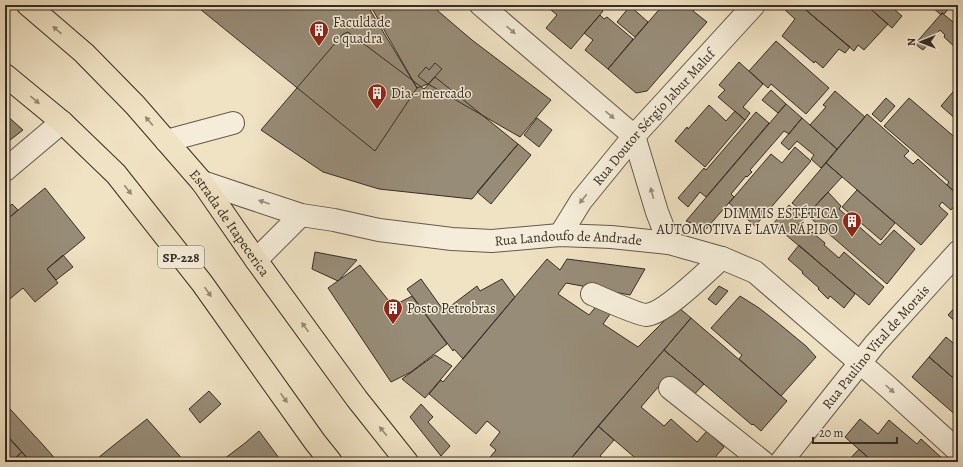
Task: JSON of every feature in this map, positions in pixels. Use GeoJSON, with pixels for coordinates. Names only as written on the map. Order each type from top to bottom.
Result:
{"type":"FeatureCollection","features":[{"type":"Feature","properties":{"kind":"main road","name":"Estrada de Itapecerica"},"geometry":{"type":"LineString","coordinates":[[28,5],[84,53],[135,105],[202,182],[256,260],[357,399],[407,462]]}},
{"type":"Feature","properties":{"kind":"main road","name":"SP-228"},"geometry":{"type":"LineString","coordinates":[[5,75],[62,122],[116,174],[202,283],[315,442],[331,462]]}},
{"type":"Feature","properties":{"kind":"street"},"geometry":{"type":"LineString","coordinates":[[481,5],[634,136],[657,212],[669,242]]}},
{"type":"Feature","properties":{"kind":"street","name":"Rua Doutor Sérgio Jabur Maluf"},"geometry":{"type":"LineString","coordinates":[[560,235],[581,201],[634,136],[754,5]]}},
{"type":"Feature","properties":{"kind":"street"},"geometry":{"type":"LineString","coordinates":[[5,170],[62,122]]}},
{"type":"Feature","properties":{"kind":"street"},"geometry":{"type":"LineString","coordinates":[[166,141],[233,123]]}},
{"type":"Feature","properties":{"kind":"street","name":"Rua Landoufo de Andrade"},"geometry":{"type":"LineString","coordinates":[[202,182],[301,214],[379,230],[452,239],[492,241],[560,235],[611,237],[669,242],[722,258],[755,272],[958,451]]}},
{"type":"Feature","properties":{"kind":"street"},"geometry":{"type":"LineString","coordinates":[[256,260],[301,214]]}},
{"type":"Feature","properties":{"kind":"street","name":"Rua Paulino Vital de Morais"},"geometry":{"type":"LineString","coordinates":[[781,462],[860,363],[958,252]]}},
{"type":"Feature","properties":{"kind":"street"},"geometry":{"type":"LineString","coordinates":[[592,294],[646,315],[658,312],[684,292],[722,258]]}},
{"type":"Feature","properties":{"kind":"street"},"geometry":{"type":"LineString","coordinates":[[670,388],[762,462]]}},
{"type":"Feature","properties":{"kind":"building","name":"Faculdade e quadra"},"geometry":{"type":"Polygon","coordinates":[[[195,5],[367,5],[417,88],[375,151],[195,5]]]}},
{"type":"Feature","properties":{"kind":"building"},"geometry":{"type":"Polygon","coordinates":[[[370,5],[431,5],[472,40],[551,100],[520,137],[428,84],[417,88],[370,5]]]}},
{"type":"Feature","properties":{"kind":"building"},"geometry":{"type":"Polygon","coordinates":[[[545,5],[601,5],[599,7],[603,11],[571,49],[546,28],[557,15],[545,5]]]}},
{"type":"Feature","properties":{"kind":"building"},"geometry":{"type":"Polygon","coordinates":[[[663,5],[699,5],[693,11],[707,22],[647,91],[636,93],[608,69],[663,5]]]}},
{"type":"Feature","properties":{"kind":"building"},"geometry":{"type":"Polygon","coordinates":[[[788,5],[800,5],[850,47],[845,53],[839,49],[823,68],[815,61],[814,63],[782,36],[795,19],[784,9],[788,5]]]}},
{"type":"Feature","properties":{"kind":"building"},"geometry":{"type":"Polygon","coordinates":[[[800,5],[866,5],[888,24],[864,50],[858,45],[854,51],[800,5]]]}},
{"type":"Feature","properties":{"kind":"building"},"geometry":{"type":"Polygon","coordinates":[[[866,5],[889,5],[902,16],[892,28],[866,5]]]}},
{"type":"Feature","properties":{"kind":"building"},"geometry":{"type":"Polygon","coordinates":[[[930,5],[952,5],[944,14],[942,13],[941,15],[930,5]]]}},
{"type":"Feature","properties":{"kind":"building"},"geometry":{"type":"Polygon","coordinates":[[[630,6],[648,22],[635,37],[617,22],[630,6]]]}},
{"type":"Feature","properties":{"kind":"building"},"geometry":{"type":"Polygon","coordinates":[[[942,13],[958,26],[958,48],[957,49],[944,37],[945,35],[940,30],[923,50],[915,44],[942,13]]]}},
{"type":"Feature","properties":{"kind":"building"},"geometry":{"type":"Polygon","coordinates":[[[600,15],[604,19],[607,17],[633,39],[608,69],[585,50],[593,40],[584,33],[600,15]]]}},
{"type":"Feature","properties":{"kind":"building","name":"Dia - mercado"},"geometry":{"type":"Polygon","coordinates":[[[348,32],[424,89],[435,77],[518,144],[472,199],[379,189],[323,172],[261,130],[343,34],[348,32]]]}},
{"type":"Feature","properties":{"kind":"building"},"geometry":{"type":"Polygon","coordinates":[[[776,41],[829,88],[806,114],[771,84],[768,88],[749,71],[776,41]]]}},
{"type":"Feature","properties":{"kind":"building"},"geometry":{"type":"Polygon","coordinates":[[[739,62],[763,84],[743,107],[750,113],[745,120],[718,97],[725,90],[719,85],[739,62]]]}},
{"type":"Feature","properties":{"kind":"building"},"geometry":{"type":"Polygon","coordinates":[[[435,63],[442,69],[428,84],[418,76],[426,67],[429,70],[435,63]]]}},
{"type":"Feature","properties":{"kind":"building"},"geometry":{"type":"Polygon","coordinates":[[[958,86],[958,121],[941,106],[958,86]]]}},
{"type":"Feature","properties":{"kind":"building"},"geometry":{"type":"Polygon","coordinates":[[[771,90],[786,104],[778,113],[762,100],[771,90]]]}},
{"type":"Feature","properties":{"kind":"building"},"geometry":{"type":"Polygon","coordinates":[[[835,91],[865,117],[837,149],[810,125],[826,107],[823,105],[835,91]]]}},
{"type":"Feature","properties":{"kind":"building"},"geometry":{"type":"Polygon","coordinates":[[[886,98],[895,106],[881,122],[872,114],[886,98]]]}},
{"type":"Feature","properties":{"kind":"building"},"geometry":{"type":"Polygon","coordinates":[[[909,98],[958,140],[958,195],[947,185],[949,182],[884,126],[909,98]]]}},
{"type":"Feature","properties":{"kind":"building"},"geometry":{"type":"Polygon","coordinates":[[[786,104],[802,118],[789,134],[784,131],[750,170],[752,172],[747,177],[746,176],[731,194],[734,197],[706,229],[686,221],[786,104]]]}},
{"type":"Feature","properties":{"kind":"building"},"geometry":{"type":"Polygon","coordinates":[[[709,105],[726,121],[735,111],[745,120],[705,167],[675,141],[687,127],[688,129],[709,105]]]}},
{"type":"Feature","properties":{"kind":"building"},"geometry":{"type":"Polygon","coordinates":[[[756,112],[769,123],[706,197],[700,192],[688,207],[678,198],[704,168],[706,170],[756,112]]]}},
{"type":"Feature","properties":{"kind":"building"},"geometry":{"type":"Polygon","coordinates":[[[5,114],[23,130],[5,144],[5,114]]]}},
{"type":"Feature","properties":{"kind":"building"},"geometry":{"type":"Polygon","coordinates":[[[867,114],[909,151],[904,156],[913,164],[918,159],[958,195],[958,202],[951,210],[942,202],[939,206],[948,214],[921,245],[826,163],[867,114]]]}},
{"type":"Feature","properties":{"kind":"building"},"geometry":{"type":"Polygon","coordinates":[[[537,118],[552,130],[539,147],[524,135],[537,118]]]}},
{"type":"Feature","properties":{"kind":"building"},"geometry":{"type":"Polygon","coordinates":[[[802,118],[837,149],[821,168],[811,159],[814,155],[797,141],[789,150],[781,143],[802,118]]]}},
{"type":"Feature","properties":{"kind":"building"},"geometry":{"type":"Polygon","coordinates":[[[518,144],[531,155],[491,204],[477,192],[518,144]]]}},
{"type":"Feature","properties":{"kind":"building"},"geometry":{"type":"Polygon","coordinates":[[[795,147],[811,161],[755,226],[729,203],[771,154],[782,163],[795,147]]]}},
{"type":"Feature","properties":{"kind":"building"},"geometry":{"type":"Polygon","coordinates":[[[826,163],[842,177],[807,215],[792,203],[826,163]]]}},
{"type":"Feature","properties":{"kind":"building"},"geometry":{"type":"Polygon","coordinates":[[[45,188],[85,238],[47,269],[58,283],[35,302],[23,288],[5,303],[5,221],[45,188]]]}},
{"type":"Feature","properties":{"kind":"building"},"geometry":{"type":"Polygon","coordinates":[[[857,190],[895,223],[881,240],[842,207],[857,190]]]}},
{"type":"Feature","properties":{"kind":"building","name":"DIMMIS ESTÉTICA AUTOMOTIVA E LAVA RÁPIDO"},"geometry":{"type":"Polygon","coordinates":[[[828,192],[841,206],[839,209],[880,245],[894,230],[915,249],[887,284],[807,215],[828,192]]]}},
{"type":"Feature","properties":{"kind":"building"},"geometry":{"type":"Polygon","coordinates":[[[12,204],[18,210],[5,221],[5,211],[12,204]]]}},
{"type":"Feature","properties":{"kind":"building"},"geometry":{"type":"Polygon","coordinates":[[[789,205],[804,218],[797,227],[806,234],[808,232],[810,234],[812,232],[839,258],[844,252],[884,287],[869,305],[773,224],[789,205]]]}},
{"type":"Feature","properties":{"kind":"building"},"geometry":{"type":"Polygon","coordinates":[[[799,245],[855,294],[844,308],[830,296],[828,299],[818,289],[819,288],[802,273],[803,272],[788,259],[799,245]]]}},
{"type":"Feature","properties":{"kind":"building"},"geometry":{"type":"Polygon","coordinates":[[[315,252],[357,260],[338,281],[312,269],[315,252]]]}},
{"type":"Feature","properties":{"kind":"building"},"geometry":{"type":"Polygon","coordinates":[[[63,255],[73,267],[56,280],[47,269],[63,255]]]}},
{"type":"Feature","properties":{"kind":"building"},"geometry":{"type":"Polygon","coordinates":[[[547,259],[560,270],[567,259],[645,269],[630,295],[566,283],[558,294],[589,315],[599,303],[613,310],[603,324],[638,347],[678,307],[691,318],[568,462],[486,462],[496,450],[490,445],[500,432],[487,421],[476,434],[429,394],[441,380],[443,382],[547,259]]]}},
{"type":"Feature","properties":{"kind":"building","name":"Posto Petrobras"},"geometry":{"type":"Polygon","coordinates":[[[360,265],[393,306],[412,296],[447,344],[411,372],[391,382],[328,288],[360,265]]]}},
{"type":"Feature","properties":{"kind":"building"},"geometry":{"type":"Polygon","coordinates":[[[421,279],[444,311],[477,286],[480,291],[502,279],[515,297],[463,359],[454,349],[453,351],[407,289],[421,279]]]}},
{"type":"Feature","properties":{"kind":"building"},"geometry":{"type":"Polygon","coordinates":[[[719,286],[728,291],[716,305],[708,299],[719,286]]]}},
{"type":"Feature","properties":{"kind":"building"},"geometry":{"type":"Polygon","coordinates":[[[740,296],[777,322],[806,346],[816,357],[781,396],[739,359],[742,355],[711,328],[740,296]]]}},
{"type":"Feature","properties":{"kind":"building"},"geometry":{"type":"Polygon","coordinates":[[[958,304],[958,328],[955,325],[957,323],[948,315],[958,304]]]}},
{"type":"Feature","properties":{"kind":"building"},"geometry":{"type":"Polygon","coordinates":[[[691,318],[787,401],[761,431],[664,350],[691,318]]]}},
{"type":"Feature","properties":{"kind":"building"},"geometry":{"type":"Polygon","coordinates":[[[946,337],[958,347],[958,382],[929,357],[946,337]]]}},
{"type":"Feature","properties":{"kind":"building"},"geometry":{"type":"Polygon","coordinates":[[[664,350],[704,384],[690,399],[666,378],[641,407],[664,426],[671,419],[697,442],[707,431],[724,447],[711,462],[640,462],[598,426],[664,350]]]}},
{"type":"Feature","properties":{"kind":"building"},"geometry":{"type":"Polygon","coordinates":[[[435,355],[452,366],[425,398],[402,379],[435,355]]]}},
{"type":"Feature","properties":{"kind":"building"},"geometry":{"type":"Polygon","coordinates":[[[929,357],[958,382],[958,417],[912,377],[929,357]]]}},
{"type":"Feature","properties":{"kind":"building"},"geometry":{"type":"Polygon","coordinates":[[[209,391],[221,404],[200,423],[189,409],[209,391]]]}},
{"type":"Feature","properties":{"kind":"building"},"geometry":{"type":"Polygon","coordinates":[[[421,404],[433,417],[428,422],[450,446],[441,456],[410,417],[421,404]]]}},
{"type":"Feature","properties":{"kind":"building"},"geometry":{"type":"Polygon","coordinates":[[[10,409],[58,462],[31,462],[16,446],[5,433],[5,413],[10,409]]]}},
{"type":"Feature","properties":{"kind":"building"},"geometry":{"type":"Polygon","coordinates":[[[147,419],[185,462],[93,462],[114,445],[147,419]]]}},
{"type":"Feature","properties":{"kind":"building"},"geometry":{"type":"Polygon","coordinates":[[[860,419],[878,434],[889,420],[917,444],[921,439],[943,459],[940,462],[873,462],[845,437],[860,419]]]}},
{"type":"Feature","properties":{"kind":"building"},"geometry":{"type":"Polygon","coordinates":[[[598,426],[614,440],[600,456],[607,462],[568,462],[598,426]]]}},
{"type":"Feature","properties":{"kind":"building"},"geometry":{"type":"Polygon","coordinates":[[[259,431],[282,462],[220,462],[245,443],[259,431]]]}},
{"type":"Feature","properties":{"kind":"building"},"geometry":{"type":"Polygon","coordinates":[[[5,433],[22,452],[11,462],[5,462],[5,433]]]}},
{"type":"Feature","properties":{"kind":"building"},"geometry":{"type":"Polygon","coordinates":[[[859,449],[873,462],[847,462],[859,449]]]}},
{"type":"Feature","properties":{"kind":"building"},"geometry":{"type":"Polygon","coordinates":[[[22,452],[31,462],[11,462],[22,452]]]}},
{"type":"Feature","properties":{"kind":"place","name":"Faculdade e quadra"},"geometry":{"type":"Point","coordinates":[319,47]}},
{"type":"Feature","properties":{"kind":"place","name":"Dia - mercado"},"geometry":{"type":"Point","coordinates":[377,110]}},
{"type":"Feature","properties":{"kind":"place","name":"DIMMIS ESTÉTICA AUTOMOTIVA E LAVA RÁPIDO"},"geometry":{"type":"Point","coordinates":[852,238]}},
{"type":"Feature","properties":{"kind":"place","name":"Posto Petrobras"},"geometry":{"type":"Point","coordinates":[393,325]}}]}
